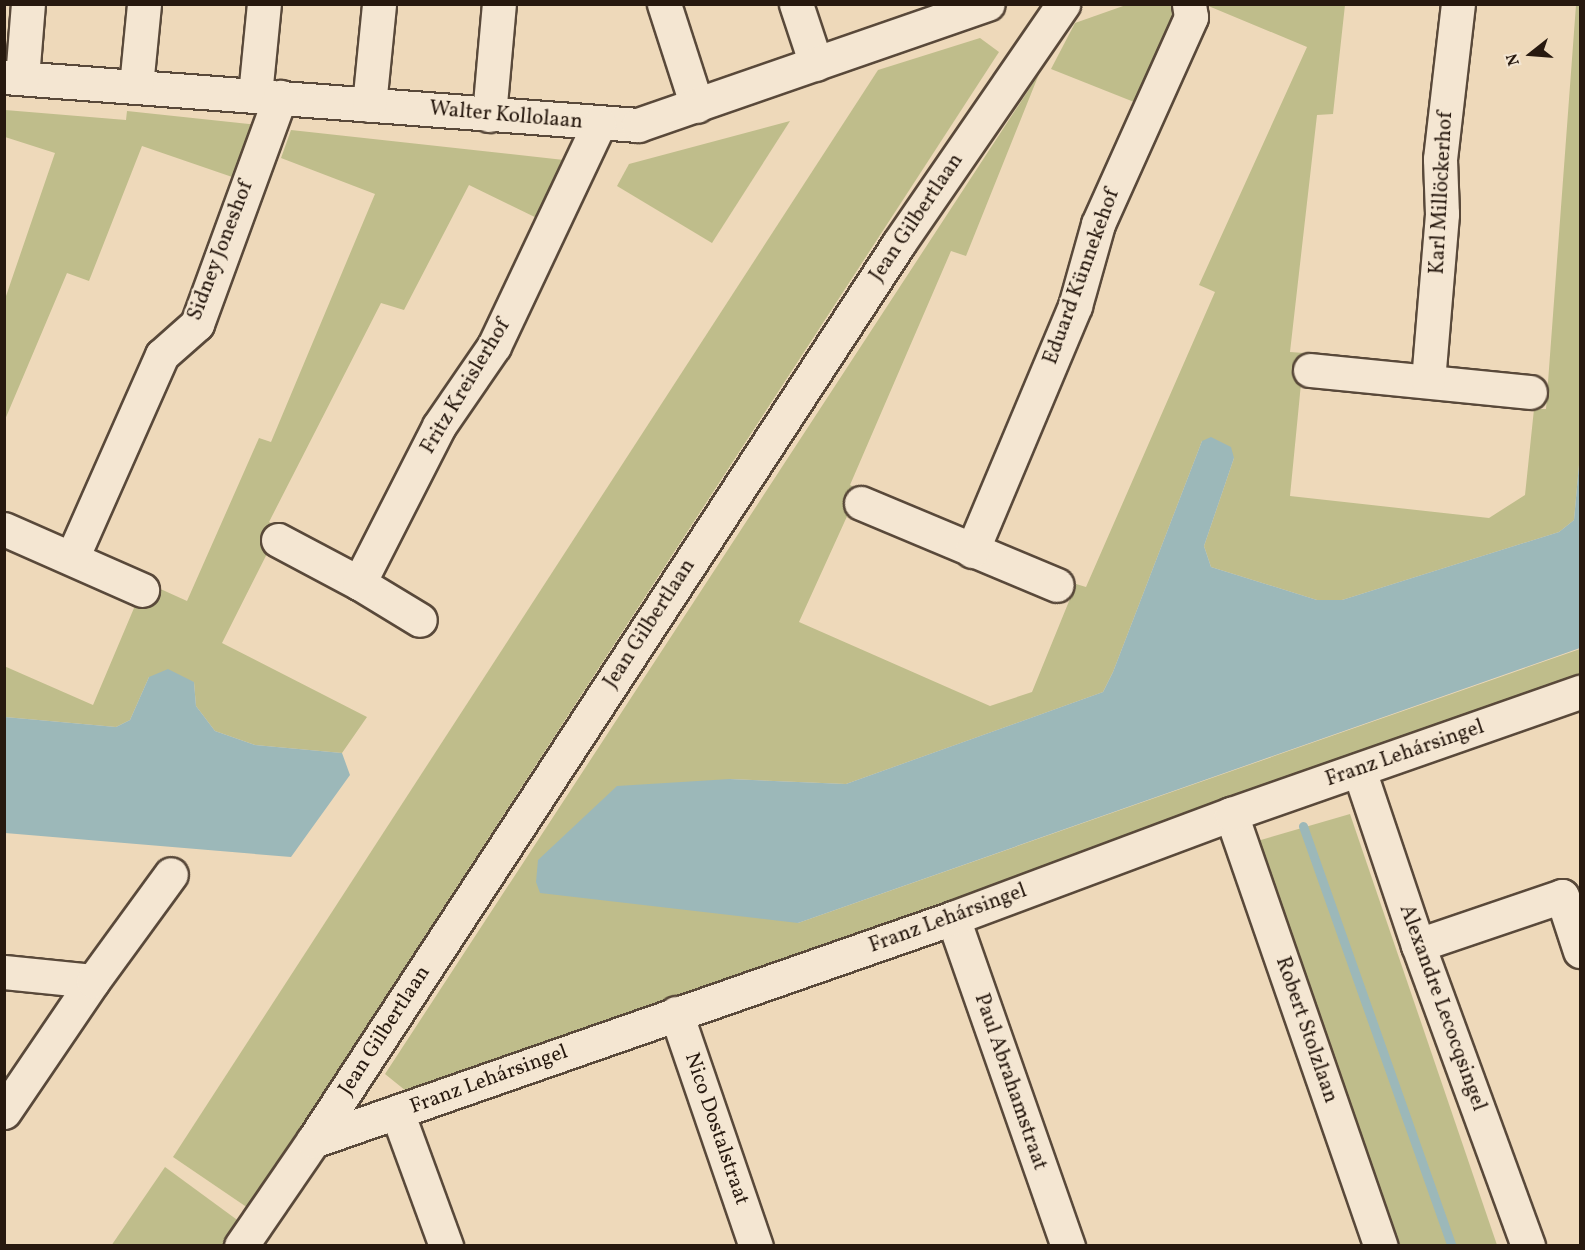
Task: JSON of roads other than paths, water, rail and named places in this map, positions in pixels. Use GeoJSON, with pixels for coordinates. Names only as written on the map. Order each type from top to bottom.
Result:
{"type":"FeatureCollection","features":[{"type":"Feature","properties":{"kind":"street"},"geometry":{"type":"LineString","coordinates":[[13,78],[28,4]]}},
{"type":"Feature","properties":{"kind":"street"},"geometry":{"type":"LineString","coordinates":[[136,86],[144,4]]}},
{"type":"Feature","properties":{"kind":"street","name":"Sidney Joneshof"},"geometry":{"type":"LineString","coordinates":[[72,558],[162,355],[197,324],[268,96],[264,4]]}},
{"type":"Feature","properties":{"kind":"street"},"geometry":{"type":"LineString","coordinates":[[369,105],[379,4]]}},
{"type":"Feature","properties":{"kind":"street"},"geometry":{"type":"LineString","coordinates":[[489,115],[499,4]]}},
{"type":"Feature","properties":{"kind":"street"},"geometry":{"type":"LineString","coordinates":[[664,4],[697,106]]}},
{"type":"Feature","properties":{"kind":"street"},"geometry":{"type":"LineString","coordinates":[[796,4],[816,64]]}},
{"type":"Feature","properties":{"kind":"street","name":"Walter Kollolaan"},"geometry":{"type":"LineString","coordinates":[[13,78],[268,96],[599,124],[638,125],[988,4]]}},
{"type":"Feature","properties":{"kind":"street","name":"Jean Gilbertlaan"},"geometry":{"type":"LineString","coordinates":[[254,1239],[313,1141],[899,243],[1063,4]]}},
{"type":"Feature","properties":{"kind":"street","name":"Eduard Künnekehof"},"geometry":{"type":"LineString","coordinates":[[972,551],[1075,306],[1098,224],[1191,17],[1189,4]]}},
{"type":"Feature","properties":{"kind":"street","name":"Karl Millöckerhof"},"geometry":{"type":"LineString","coordinates":[[1428,381],[1442,214],[1440,159],[1458,4]]}},
{"type":"Feature","properties":{"kind":"street","name":"Fritz Kreislerhof"},"geometry":{"type":"LineString","coordinates":[[359,583],[439,426],[494,346],[599,124]]}},
{"type":"Feature","properties":{"kind":"street"},"geometry":{"type":"LineString","coordinates":[[1310,370],[1530,392]]}},
{"type":"Feature","properties":{"kind":"street"},"geometry":{"type":"LineString","coordinates":[[861,503],[1057,585]]}},
{"type":"Feature","properties":{"kind":"street"},"geometry":{"type":"LineString","coordinates":[[4,529],[142,590]]}},
{"type":"Feature","properties":{"kind":"street"},"geometry":{"type":"LineString","coordinates":[[278,540],[359,583],[420,620]]}},
{"type":"Feature","properties":{"kind":"street","name":"Franz Lehársingel"},"geometry":{"type":"LineString","coordinates":[[313,1141],[952,918],[1231,814],[1581,692]]}},
{"type":"Feature","properties":{"kind":"street","name":"Alexandre Lecocqsingel"},"geometry":{"type":"LineString","coordinates":[[1359,770],[1418,945],[1528,1245]]}},
{"type":"Feature","properties":{"kind":"street","name":"Robert Stolzlaan"},"geometry":{"type":"LineString","coordinates":[[1231,814],[1381,1245]]}},
{"type":"Feature","properties":{"kind":"street"},"geometry":{"type":"LineString","coordinates":[[4,1113],[93,981],[171,874]]}},
{"type":"Feature","properties":{"kind":"street"},"geometry":{"type":"LineString","coordinates":[[1418,945],[1562,896],[1581,951]]}},
{"type":"Feature","properties":{"kind":"street","name":"Paul Abrahamstraat"},"geometry":{"type":"LineString","coordinates":[[952,918],[1068,1245]]}},
{"type":"Feature","properties":{"kind":"street"},"geometry":{"type":"LineString","coordinates":[[4,972],[93,981]]}},
{"type":"Feature","properties":{"kind":"street","name":"Nico Dostalstraat"},"geometry":{"type":"LineString","coordinates":[[675,1013],[756,1245]]}},
{"type":"Feature","properties":{"kind":"street"},"geometry":{"type":"LineString","coordinates":[[398,1112],[446,1245]]}},
{"type":"Feature","properties":{"kind":"water"},"geometry":{"type":"Polygon","coordinates":[[[1211,437],[1231,447],[1234,458],[1204,546],[1211,567],[1317,600],[1342,600],[1559,532],[1574,520],[1580,454],[1580,648],[798,923],[540,893],[536,882],[538,860],[617,786],[730,779],[846,784],[1103,692],[1113,672],[1202,441],[1211,437]]]}},
{"type":"Feature","properties":{"kind":"water"},"geometry":{"type":"Polygon","coordinates":[[[168,669],[194,682],[196,706],[215,731],[255,745],[342,753],[350,775],[291,857],[5,833],[5,717],[116,727],[130,720],[149,677],[168,669]]]}},
{"type":"Feature","properties":{"kind":"waterway"},"geometry":{"type":"LineString","coordinates":[[1303,826],[1452,1246]]}}]}
